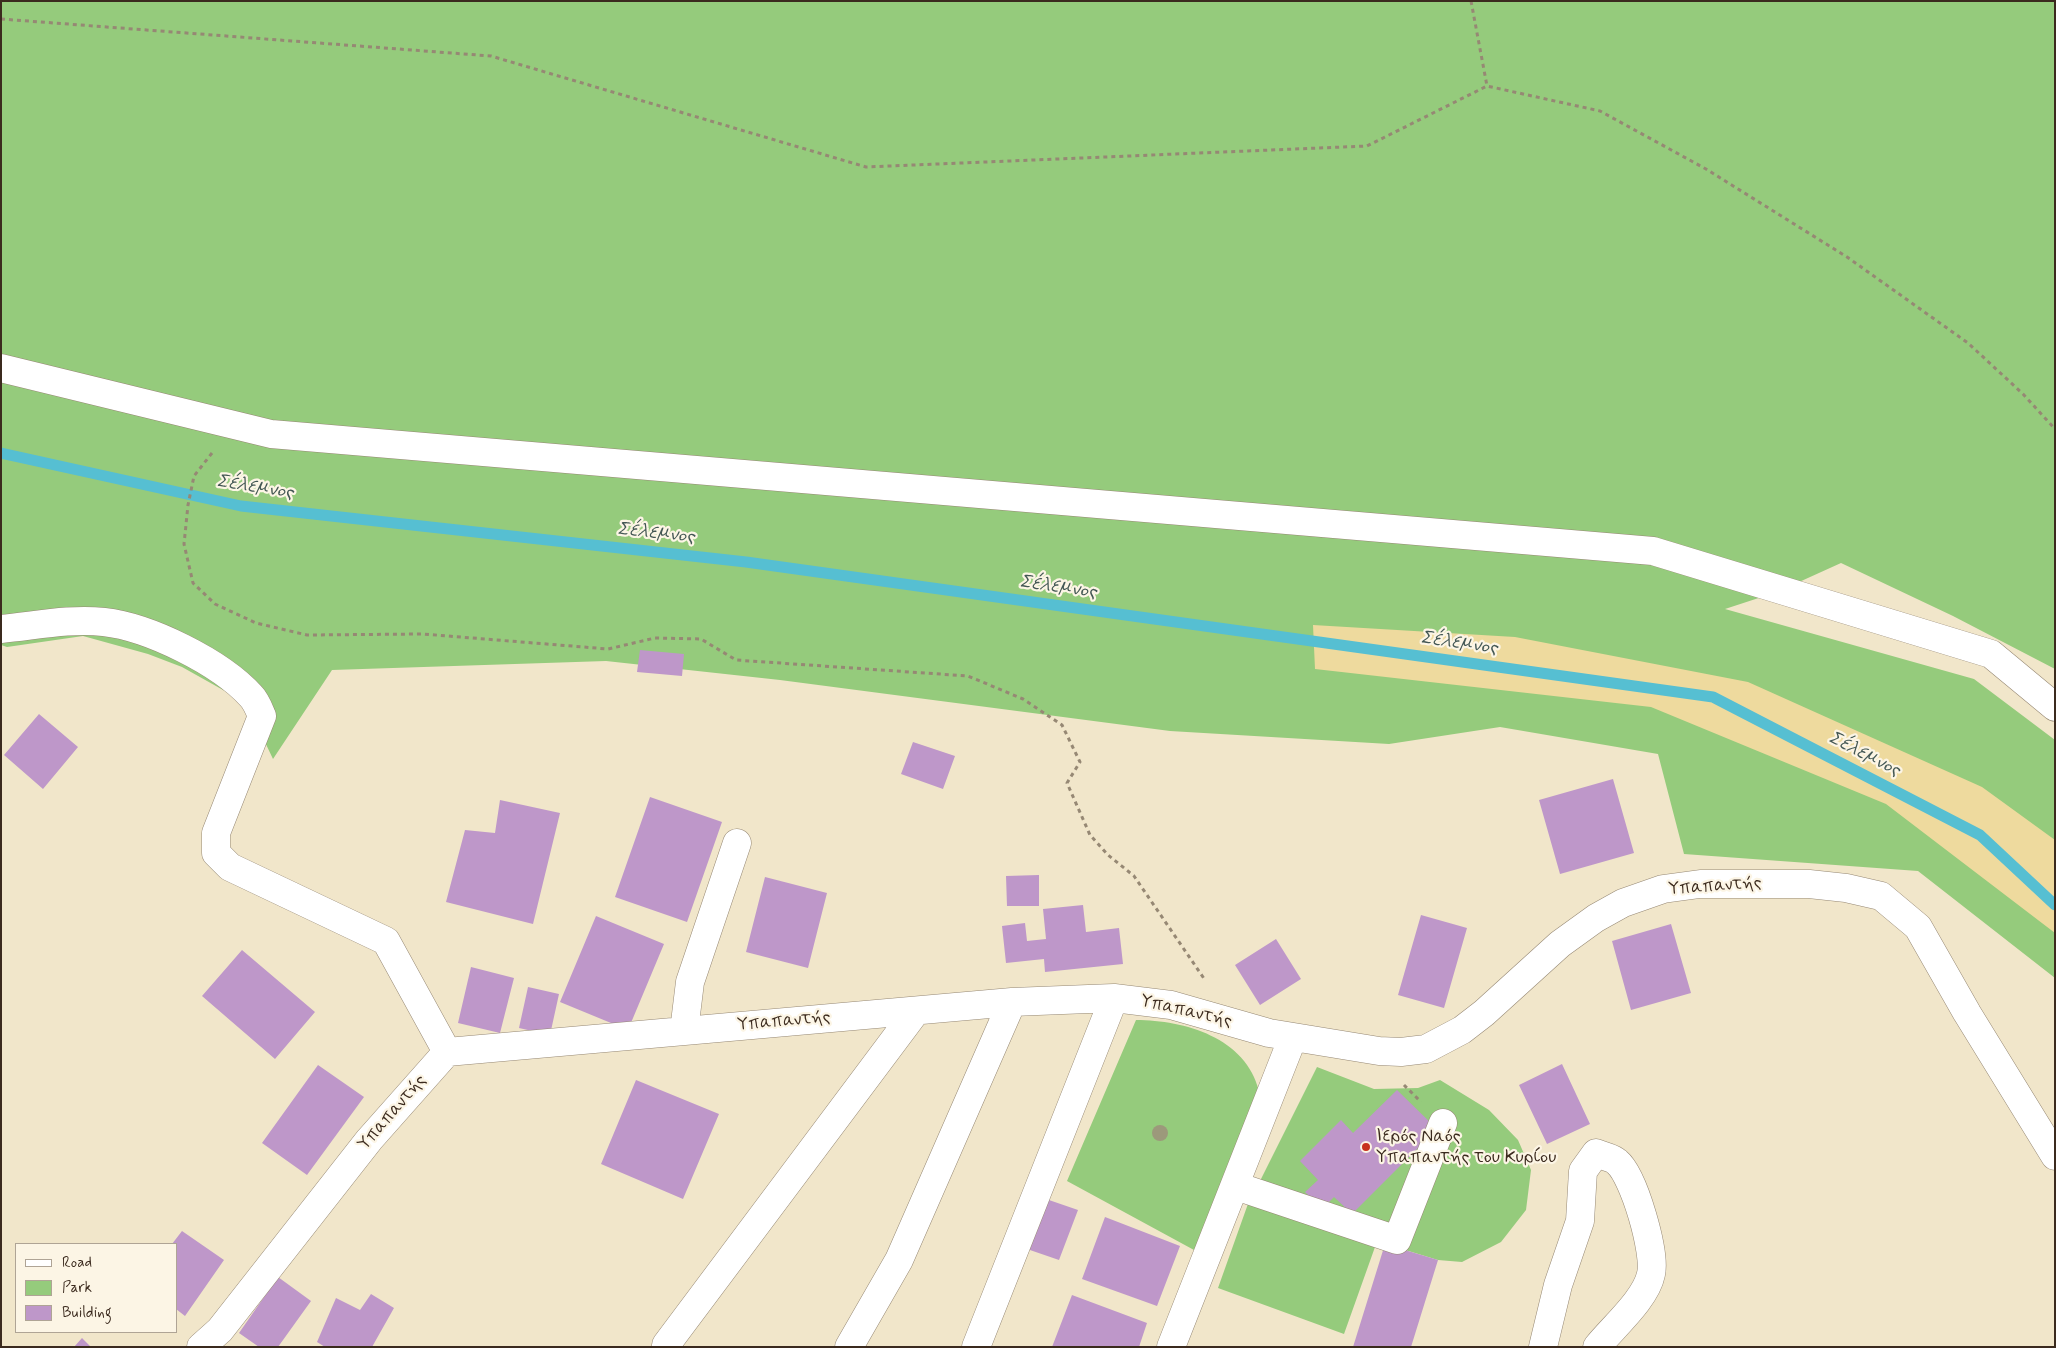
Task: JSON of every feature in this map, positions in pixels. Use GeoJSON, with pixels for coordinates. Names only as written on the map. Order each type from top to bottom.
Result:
{"type":"FeatureCollection","features":[{"type":"Feature","properties":{"kind":"street"},"geometry":{"type":"LineString","coordinates":[[1,368],[271,434],[1653,551],[1990,654],[2055,707]]}},
{"type":"Feature","properties":{"kind":"street"},"geometry":{"type":"LineString","coordinates":[[1,630],[83,621],[127,626],[171,642],[197,656],[231,678],[252,697],[262,716],[216,833],[216,853],[230,867],[386,941],[447,1052]]}},
{"type":"Feature","properties":{"kind":"street"},"geometry":{"type":"LineString","coordinates":[[684,1031],[690,982],[737,843]]}},
{"type":"Feature","properties":{"kind":"street","name":"Υπαπαντής"},"geometry":{"type":"LineString","coordinates":[[201,1347],[220,1330],[369,1140],[447,1052],[1012,1002],[1114,998],[1171,1004],[1269,1033],[1293,1037],[1337,1042],[1379,1051],[1401,1052],[1426,1049],[1462,1030],[1484,1013],[1560,944],[1596,918],[1623,903],[1663,889],[1700,884],[1745,882],[1809,884],[1846,888],[1882,896],[1918,927],[1972,1022],[2055,1156]]}},
{"type":"Feature","properties":{"kind":"street"},"geometry":{"type":"LineString","coordinates":[[976,1347],[1114,998]]}},
{"type":"Feature","properties":{"kind":"street"},"geometry":{"type":"LineString","coordinates":[[849,1347],[899,1260],[1012,1002]]}},
{"type":"Feature","properties":{"kind":"street"},"geometry":{"type":"LineString","coordinates":[[666,1345],[916,1011]]}},
{"type":"Feature","properties":{"kind":"street"},"geometry":{"type":"LineString","coordinates":[[1171,1347],[1236,1186],[1293,1037]]}},
{"type":"Feature","properties":{"kind":"street"},"geometry":{"type":"LineString","coordinates":[[1236,1186],[1397,1240],[1443,1123]]}},
{"type":"Feature","properties":{"kind":"street"},"geometry":{"type":"LineString","coordinates":[[1543,1347],[1558,1285],[1580,1221],[1583,1171],[1596,1153],[1617,1162],[1636,1192],[1647,1231],[1652,1273],[1637,1303],[1597,1347]]}},
{"type":"Feature","properties":{"kind":"path"},"geometry":{"type":"LineString","coordinates":[[1470,1],[1487,86]]}},
{"type":"Feature","properties":{"kind":"path"},"geometry":{"type":"LineString","coordinates":[[1,18],[491,56],[866,167],[1367,146],[1487,86],[1600,111],[1706,169],[1847,257],[1968,343],[2023,394],[2055,429]]}},
{"type":"Feature","properties":{"kind":"path"},"geometry":{"type":"LineString","coordinates":[[194,476],[188,505],[184,544],[193,583],[215,604],[256,622],[307,635],[424,634],[608,649],[655,638],[701,639],[736,660],[968,676],[1023,699],[1062,725],[1080,762],[1067,783],[1090,835],[1108,855],[1134,876],[1206,982]]}},
{"type":"Feature","properties":{"kind":"green space"},"geometry":{"type":"Polygon","coordinates":[[[1,1],[2055,1],[2055,669],[1953,616],[1841,563],[1777,592],[1725,609],[1974,679],[2055,740],[2055,978],[1918,871],[1684,854],[1658,754],[1500,727],[1389,744],[1170,731],[780,680],[606,661],[332,670],[273,759],[253,717],[232,695],[182,667],[148,654],[83,636],[7,647],[1,645],[1,1]]]}},
{"type":"Feature","properties":{"kind":"green space"},"geometry":{"type":"Polygon","coordinates":[[[1136,1020],[1155,1021],[1193,1028],[1227,1045],[1241,1058],[1252,1073],[1259,1091],[1221,1195],[1194,1250],[1067,1181],[1136,1020]]]}},
{"type":"Feature","properties":{"kind":"green space"},"geometry":{"type":"Polygon","coordinates":[[[1317,1067],[1374,1089],[1418,1088],[1440,1080],[1489,1110],[1518,1140],[1531,1170],[1526,1210],[1501,1242],[1462,1262],[1438,1260],[1379,1242],[1253,1195],[1317,1067]]]}},
{"type":"Feature","properties":{"kind":"green space"},"geometry":{"type":"Polygon","coordinates":[[[1249,1201],[1375,1247],[1344,1334],[1218,1288],[1249,1201]]]}},
{"type":"Feature","properties":{"kind":"sand"},"geometry":{"type":"Polygon","coordinates":[[[1313,625],[1515,637],[1748,682],[1982,787],[2055,840],[2055,933],[1886,804],[1651,707],[1315,669],[1313,625]]]}},
{"type":"Feature","properties":{"kind":"building"},"geometry":{"type":"Polygon","coordinates":[[[640,650],[684,654],[682,676],[637,672],[640,650]]]}},
{"type":"Feature","properties":{"kind":"building"},"geometry":{"type":"Polygon","coordinates":[[[39,714],[78,747],[43,789],[4,755],[39,714]]]}},
{"type":"Feature","properties":{"kind":"building"},"geometry":{"type":"Polygon","coordinates":[[[913,742],[955,756],[943,789],[901,774],[913,742]]]}},
{"type":"Feature","properties":{"kind":"building"},"geometry":{"type":"Polygon","coordinates":[[[1613,779],[1634,853],[1560,874],[1539,800],[1613,779]]]}},
{"type":"Feature","properties":{"kind":"building"},"geometry":{"type":"Polygon","coordinates":[[[650,797],[722,822],[687,922],[615,897],[650,797]]]}},
{"type":"Feature","properties":{"kind":"building"},"geometry":{"type":"Polygon","coordinates":[[[500,800],[560,813],[533,924],[446,902],[465,830],[495,833],[500,800]]]}},
{"type":"Feature","properties":{"kind":"building"},"geometry":{"type":"Polygon","coordinates":[[[1039,875],[1039,906],[1007,906],[1006,876],[1039,875]]]}},
{"type":"Feature","properties":{"kind":"building"},"geometry":{"type":"Polygon","coordinates":[[[765,877],[827,893],[808,968],[746,952],[765,877]]]}},
{"type":"Feature","properties":{"kind":"building"},"geometry":{"type":"Polygon","coordinates":[[[1083,905],[1086,932],[1119,928],[1123,964],[1045,972],[1044,959],[1006,963],[1002,926],[1025,923],[1027,941],[1046,939],[1043,909],[1083,905]]]}},
{"type":"Feature","properties":{"kind":"building"},"geometry":{"type":"Polygon","coordinates":[[[1421,915],[1467,928],[1444,1008],[1398,995],[1421,915]]]}},
{"type":"Feature","properties":{"kind":"building"},"geometry":{"type":"Polygon","coordinates":[[[596,916],[664,944],[628,1030],[560,1002],[596,916]]]}},
{"type":"Feature","properties":{"kind":"building"},"geometry":{"type":"Polygon","coordinates":[[[1671,924],[1691,993],[1631,1010],[1612,941],[1671,924]]]}},
{"type":"Feature","properties":{"kind":"building"},"geometry":{"type":"Polygon","coordinates":[[[1276,939],[1301,979],[1260,1005],[1235,965],[1276,939]]]}},
{"type":"Feature","properties":{"kind":"building"},"geometry":{"type":"Polygon","coordinates":[[[242,950],[315,1012],[275,1059],[202,996],[242,950]]]}},
{"type":"Feature","properties":{"kind":"building"},"geometry":{"type":"Polygon","coordinates":[[[471,967],[514,978],[500,1033],[458,1023],[471,967]]]}},
{"type":"Feature","properties":{"kind":"building"},"geometry":{"type":"Polygon","coordinates":[[[528,987],[559,994],[550,1035],[519,1028],[528,987]]]}},
{"type":"Feature","properties":{"kind":"building"},"geometry":{"type":"Polygon","coordinates":[[[1562,1064],[1590,1124],[1547,1144],[1519,1085],[1562,1064]]]}},
{"type":"Feature","properties":{"kind":"building"},"geometry":{"type":"Polygon","coordinates":[[[318,1065],[364,1097],[307,1175],[262,1143],[318,1065]]]}},
{"type":"Feature","properties":{"kind":"building"},"geometry":{"type":"Polygon","coordinates":[[[636,1080],[719,1114],[683,1199],[601,1164],[636,1080]]]}},
{"type":"Feature","properties":{"kind":"building","name":"Ιερός Ναός Υπαπαντής του Κυρίου"},"geometry":{"type":"Polygon","coordinates":[[[1397,1090],[1437,1129],[1352,1214],[1334,1197],[1322,1209],[1305,1192],[1318,1180],[1300,1161],[1341,1120],[1353,1133],[1397,1090]]]}},
{"type":"Feature","properties":{"kind":"building"},"geometry":{"type":"Polygon","coordinates":[[[1046,1199],[1078,1210],[1059,1260],[1027,1249],[1046,1199]]]}},
{"type":"Feature","properties":{"kind":"building"},"geometry":{"type":"Polygon","coordinates":[[[1105,1217],[1180,1246],[1157,1306],[1082,1279],[1105,1217]]]}},
{"type":"Feature","properties":{"kind":"building"},"geometry":{"type":"Polygon","coordinates":[[[182,1231],[224,1260],[185,1316],[178,1311],[178,1243],[173,1243],[182,1231]]]}},
{"type":"Feature","properties":{"kind":"building"},"geometry":{"type":"Polygon","coordinates":[[[1385,1244],[1438,1260],[1411,1347],[1353,1347],[1385,1244]]]}},
{"type":"Feature","properties":{"kind":"building"},"geometry":{"type":"Polygon","coordinates":[[[278,1277],[311,1301],[278,1347],[259,1347],[239,1333],[278,1277]]]}},
{"type":"Feature","properties":{"kind":"building"},"geometry":{"type":"Polygon","coordinates":[[[371,1294],[394,1308],[372,1347],[325,1347],[317,1342],[336,1298],[360,1310],[371,1294]]]}},
{"type":"Feature","properties":{"kind":"building"},"geometry":{"type":"Polygon","coordinates":[[[1072,1295],[1147,1323],[1139,1347],[1052,1347],[1072,1295]]]}},
{"type":"Feature","properties":{"kind":"building"},"geometry":{"type":"Polygon","coordinates":[[[82,1338],[91,1347],[74,1347],[82,1338]]]}},
{"type":"Feature","properties":{"kind":"waterway","name":"Σέλεμνος"},"geometry":{"type":"LineString","coordinates":[[1,453],[241,506],[746,562],[1713,697],[1980,835],[2055,905]]}},
{"type":"Feature","properties":{"kind":"place","name":"Ιερός Ναός Υπαπαντής του Κυρίου"},"geometry":{"type":"Point","coordinates":[1366,1147]}}]}
